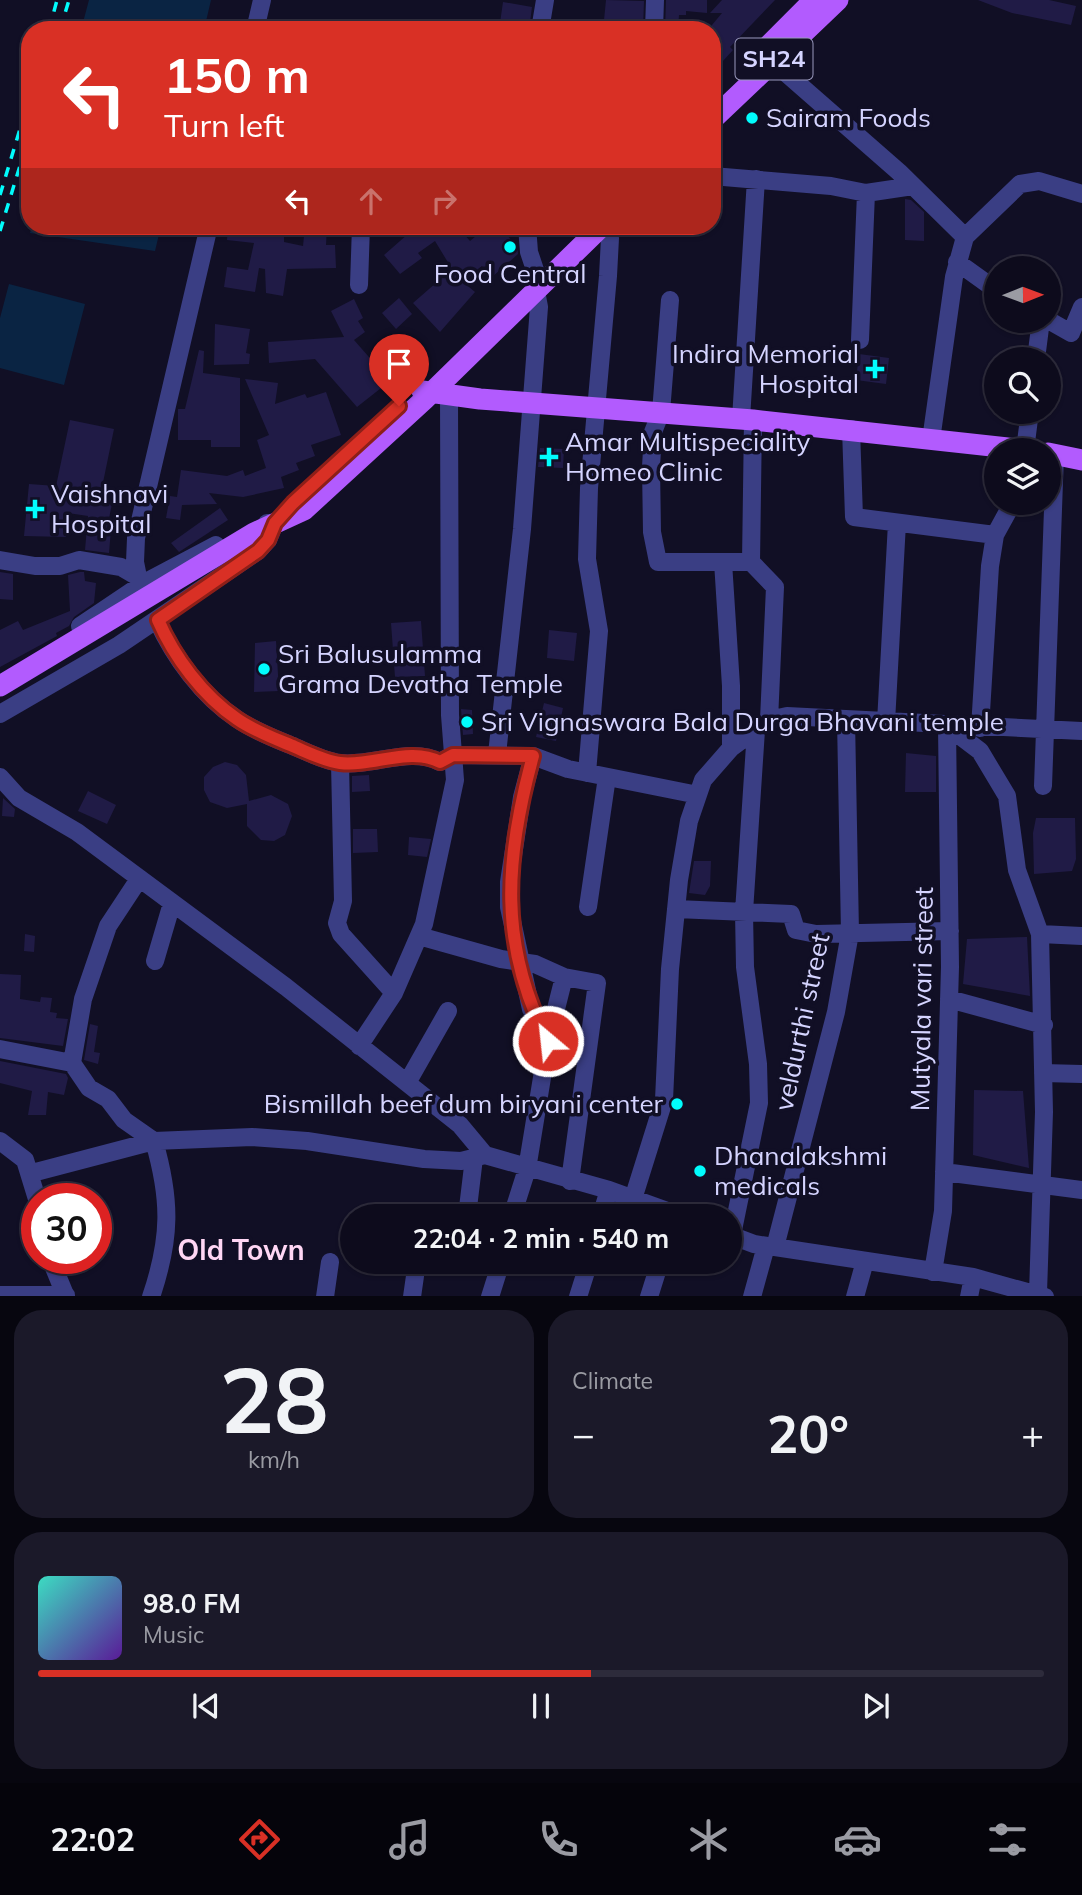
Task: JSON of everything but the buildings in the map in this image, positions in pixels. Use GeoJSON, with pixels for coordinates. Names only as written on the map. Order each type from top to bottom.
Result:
{"type":"FeatureCollection","features":[{"type":"Feature","properties":{"kind":"main road","name":"SH24"},"geometry":{"type":"LineString","coordinates":[[721,110],[814,0]]}},
{"type":"Feature","properties":{"kind":"main road","name":"SH24"},"geometry":{"type":"LineString","coordinates":[[721,94],[838,0]]}},
{"type":"Feature","properties":{"kind":"main road"},"geometry":{"type":"LineString","coordinates":[[0,685],[277,521],[293,503],[432,392],[536,282],[576,235]]}},
{"type":"Feature","properties":{"kind":"main road"},"geometry":{"type":"LineString","coordinates":[[536,282],[592,235]]}},
{"type":"Feature","properties":{"kind":"main road"},"geometry":{"type":"LineString","coordinates":[[432,392],[851,429],[984,446]]}},
{"type":"Feature","properties":{"kind":"main road"},"geometry":{"type":"LineString","coordinates":[[1061,456],[1082,460]]}},
{"type":"Feature","properties":{"kind":"street"},"geometry":{"type":"LineString","coordinates":[[257,21],[262,0]]}},
{"type":"Feature","properties":{"kind":"street"},"geometry":{"type":"LineString","coordinates":[[542,21],[545,0]]}},
{"type":"Feature","properties":{"kind":"street"},"geometry":{"type":"LineString","coordinates":[[654,21],[655,0]]}},
{"type":"Feature","properties":{"kind":"street"},"geometry":{"type":"LineString","coordinates":[[766,57],[913,186],[965,237]]}},
{"type":"Feature","properties":{"kind":"street"},"geometry":{"type":"LineString","coordinates":[[721,177],[831,186],[866,193],[913,186]]}},
{"type":"Feature","properties":{"kind":"street"},"geometry":{"type":"LineString","coordinates":[[738,1204],[759,1103],[758,1064],[745,967],[744,912],[775,587],[751,562],[747,419],[756,179]]}},
{"type":"Feature","properties":{"kind":"street"},"geometry":{"type":"LineString","coordinates":[[931,440],[957,262],[965,237],[1020,184],[1040,181],[1082,194]]}},
{"type":"Feature","properties":{"kind":"street"},"geometry":{"type":"LineString","coordinates":[[860,340],[866,193]]}},
{"type":"Feature","properties":{"kind":"street"},"geometry":{"type":"LineString","coordinates":[[141,580],[136,538],[207,235]]}},
{"type":"Feature","properties":{"kind":"street"},"geometry":{"type":"LineString","coordinates":[[359,285],[361,235]]}},
{"type":"Feature","properties":{"kind":"street"},"geometry":{"type":"LineString","coordinates":[[497,754],[533,403],[539,307],[528,235]]}},
{"type":"Feature","properties":{"kind":"street"},"geometry":{"type":"LineString","coordinates":[[587,773],[599,631],[587,559],[589,488],[598,408],[608,235]]}},
{"type":"Feature","properties":{"kind":"street"},"geometry":{"type":"LineString","coordinates":[[957,262],[984,281]]}},
{"type":"Feature","properties":{"kind":"street"},"geometry":{"type":"LineString","coordinates":[[670,300],[661,412],[653,432],[651,467],[652,532],[658,562],[751,562]]}},
{"type":"Feature","properties":{"kind":"street"},"geometry":{"type":"LineString","coordinates":[[1061,327],[1071,333],[1082,307]]}},
{"type":"Feature","properties":{"kind":"street"},"geometry":{"type":"LineString","coordinates":[[359,1046],[394,993],[419,936],[452,793],[447,557],[432,392]]}},
{"type":"Feature","properties":{"kind":"street"},"geometry":{"type":"LineString","coordinates":[[851,429],[854,517],[995,535]]}},
{"type":"Feature","properties":{"kind":"street"},"geometry":{"type":"LineString","coordinates":[[980,728],[988,590],[995,535],[1006,515]]}},
{"type":"Feature","properties":{"kind":"street"},"geometry":{"type":"LineString","coordinates":[[1043,786],[1051,515]]}},
{"type":"Feature","properties":{"kind":"street"},"geometry":{"type":"LineString","coordinates":[[0,675],[141,580],[247,529],[277,521]]}},
{"type":"Feature","properties":{"kind":"street"},"geometry":{"type":"LineString","coordinates":[[0,714],[158,620],[258,551],[268,540],[277,521]]}},
{"type":"Feature","properties":{"kind":"street"},"geometry":{"type":"LineString","coordinates":[[886,722],[897,523]]}},
{"type":"Feature","properties":{"kind":"street"},"geometry":{"type":"LineString","coordinates":[[0,560],[35,566],[60,566],[79,560],[121,567],[141,580]]}},
{"type":"Feature","properties":{"kind":"street"},"geometry":{"type":"LineString","coordinates":[[723,562],[731,686],[731,748]]}},
{"type":"Feature","properties":{"kind":"street"},"geometry":{"type":"LineString","coordinates":[[158,620],[172,651],[237,719],[306,752],[340,763],[383,761],[417,754],[428,755],[440,762],[453,755],[533,756],[587,773],[698,795]]}},
{"type":"Feature","properties":{"kind":"street"},"geometry":{"type":"LineString","coordinates":[[634,1199],[664,1100],[676,909],[689,821],[703,780],[731,748],[762,725],[787,716],[1082,732]]}},
{"type":"Feature","properties":{"kind":"street","name":"veldurthi street"},"geometry":{"type":"LineString","coordinates":[[752,1296],[771,1246],[836,1012],[850,933],[846,719]]}},
{"type":"Feature","properties":{"kind":"street"},"geometry":{"type":"LineString","coordinates":[[742,1238],[771,1246],[973,1277],[1042,1295],[1044,1025],[1041,934],[1017,870],[1007,796],[980,751],[947,726]]}},
{"type":"Feature","properties":{"kind":"street","name":"Mutyala vari street"},"geometry":{"type":"LineString","coordinates":[[933,1272],[943,1211],[949,999],[947,726]]}},
{"type":"Feature","properties":{"kind":"street"},"geometry":{"type":"LineString","coordinates":[[533,756],[522,797],[509,882],[509,907],[518,960],[531,1009],[548,1041]]}},
{"type":"Feature","properties":{"kind":"street"},"geometry":{"type":"LineString","coordinates":[[340,763],[343,901],[337,923],[341,934],[394,993]]}},
{"type":"Feature","properties":{"kind":"street"},"geometry":{"type":"LineString","coordinates":[[0,777],[19,798],[77,832],[286,987],[460,1125],[480,1157],[470,1204]]}},
{"type":"Feature","properties":{"kind":"street"},"geometry":{"type":"LineString","coordinates":[[587,907],[607,777]]}},
{"type":"Feature","properties":{"kind":"street"},"geometry":{"type":"LineString","coordinates":[[139,879],[108,926],[83,999],[72,1063],[89,1088],[108,1099],[124,1120],[154,1141],[168,1205],[168,1231],[151,1296]]}},
{"type":"Feature","properties":{"kind":"street"},"geometry":{"type":"LineString","coordinates":[[155,961],[172,903]]}},
{"type":"Feature","properties":{"kind":"street"},"geometry":{"type":"LineString","coordinates":[[676,909],[791,914],[796,930],[816,934],[950,931]]}},
{"type":"Feature","properties":{"kind":"street"},"geometry":{"type":"LineString","coordinates":[[1041,934],[1082,936]]}},
{"type":"Feature","properties":{"kind":"street"},"geometry":{"type":"LineString","coordinates":[[419,936],[501,959],[518,960],[564,977],[597,983],[570,1181]]}},
{"type":"Feature","properties":{"kind":"street"},"geometry":{"type":"LineString","coordinates":[[516,1204],[527,1169],[548,1041],[564,977]]}},
{"type":"Feature","properties":{"kind":"street"},"geometry":{"type":"LineString","coordinates":[[949,999],[1044,1025]]}},
{"type":"Feature","properties":{"kind":"street"},"geometry":{"type":"LineString","coordinates":[[407,1083],[448,1011]]}},
{"type":"Feature","properties":{"kind":"street"},"geometry":{"type":"LineString","coordinates":[[0,1049],[72,1063]]}},
{"type":"Feature","properties":{"kind":"street"},"geometry":{"type":"LineString","coordinates":[[1043,1073],[1082,1074]]}},
{"type":"Feature","properties":{"kind":"street"},"geometry":{"type":"LineString","coordinates":[[32,1173],[154,1141],[252,1137],[307,1141],[424,1158],[461,1161],[480,1157],[647,1204]]}},
{"type":"Feature","properties":{"kind":"street"},"geometry":{"type":"LineString","coordinates":[[0,1141],[17,1152],[32,1173],[34,1183]]}},
{"type":"Feature","properties":{"kind":"street"},"geometry":{"type":"LineString","coordinates":[[944,1172],[1082,1191]]}},
{"type":"Feature","properties":{"kind":"street"},"geometry":{"type":"LineString","coordinates":[[604,1204],[608,1191]]}},
{"type":"Feature","properties":{"kind":"street"},"geometry":{"type":"LineString","coordinates":[[855,1296],[865,1261]]}},
{"type":"Feature","properties":{"kind":"street"},"geometry":{"type":"LineString","coordinates":[[325,1296],[330,1262]]}},
{"type":"Feature","properties":{"kind":"street"},"geometry":{"type":"LineString","coordinates":[[0,1295],[66,1296],[57,1274]]}},
{"type":"Feature","properties":{"kind":"street"},"geometry":{"type":"LineString","coordinates":[[412,1296],[415,1274]]}},
{"type":"Feature","properties":{"kind":"street"},"geometry":{"type":"LineString","coordinates":[[490,1296],[497,1274]]}},
{"type":"Feature","properties":{"kind":"street"},"geometry":{"type":"LineString","coordinates":[[578,1296],[585,1274]]}},
{"type":"Feature","properties":{"kind":"street"},"geometry":{"type":"LineString","coordinates":[[649,1296],[656,1274]]}},
{"type":"Feature","properties":{"kind":"street"},"geometry":{"type":"LineString","coordinates":[[969,1296],[973,1277]]}},
{"type":"Feature","properties":{"kind":"water"},"geometry":{"type":"Polygon","coordinates":[[[89,0],[211,0],[206,21],[83,21],[89,0]]]}},
{"type":"Feature","properties":{"kind":"water"},"geometry":{"type":"Polygon","coordinates":[[[44,235],[159,235],[155,251],[44,235]]]}},
{"type":"Feature","properties":{"kind":"water"},"geometry":{"type":"Polygon","coordinates":[[[9,284],[85,304],[64,385],[0,368],[0,318],[9,284]]]}},
{"type":"Feature","properties":{"kind":"railway"},"geometry":{"type":"LineString","coordinates":[[51,21],[57,0]]}},
{"type":"Feature","properties":{"kind":"railway"},"geometry":{"type":"LineString","coordinates":[[63,21],[69,0]]}},
{"type":"Feature","properties":{"kind":"railway"},"geometry":{"type":"LineString","coordinates":[[0,195],[21,126]]}},
{"type":"Feature","properties":{"kind":"railway"},"geometry":{"type":"LineString","coordinates":[[0,231],[21,162]]}},
{"type":"Feature","properties":{"kind":"place","name":"Sairam Foods"},"geometry":{"type":"Point","coordinates":[752,118]}},
{"type":"Feature","properties":{"kind":"place","name":"Food Central"},"geometry":{"type":"Point","coordinates":[510,247]}},
{"type":"Feature","properties":{"kind":"place","name":"Indira Memorial Hospital"},"geometry":{"type":"Point","coordinates":[875,369]}},
{"type":"Feature","properties":{"kind":"place","name":"Amar Multispeciality Homeo Clinic"},"geometry":{"type":"Point","coordinates":[549,457]}},
{"type":"Feature","properties":{"kind":"place","name":"Vaishnavi Hospital"},"geometry":{"type":"Point","coordinates":[35,509]}},
{"type":"Feature","properties":{"kind":"place","name":"Sri Balusulamma Grama Devatha Temple"},"geometry":{"type":"Point","coordinates":[264,669]}},
{"type":"Feature","properties":{"kind":"place","name":"Sri Vignaswara Bala Durga Bhavani temple"},"geometry":{"type":"Point","coordinates":[467,722]}},
{"type":"Feature","properties":{"kind":"place","name":"Bismillah beef dum biryani center"},"geometry":{"type":"Point","coordinates":[677,1104]}},
{"type":"Feature","properties":{"kind":"place","name":"Dhanalakshmi medicals"},"geometry":{"type":"Point","coordinates":[700,1171]}},
{"type":"Feature","properties":{"kind":"district","name":"Old Town"},"geometry":{"type":"Point","coordinates":[241,1250]}},
{"type":"Feature","properties":{"kind":"route"},"geometry":{"type":"LineString","coordinates":[[399,406],[293,503],[275,523],[268,540],[258,551],[158,620],[172,651],[212,697],[237,719],[316,756],[340,763],[383,761],[417,754],[428,755],[440,762],[453,755],[533,756],[522,797],[509,882],[509,907],[513,937],[531,1009],[548,1041]]}}]}
